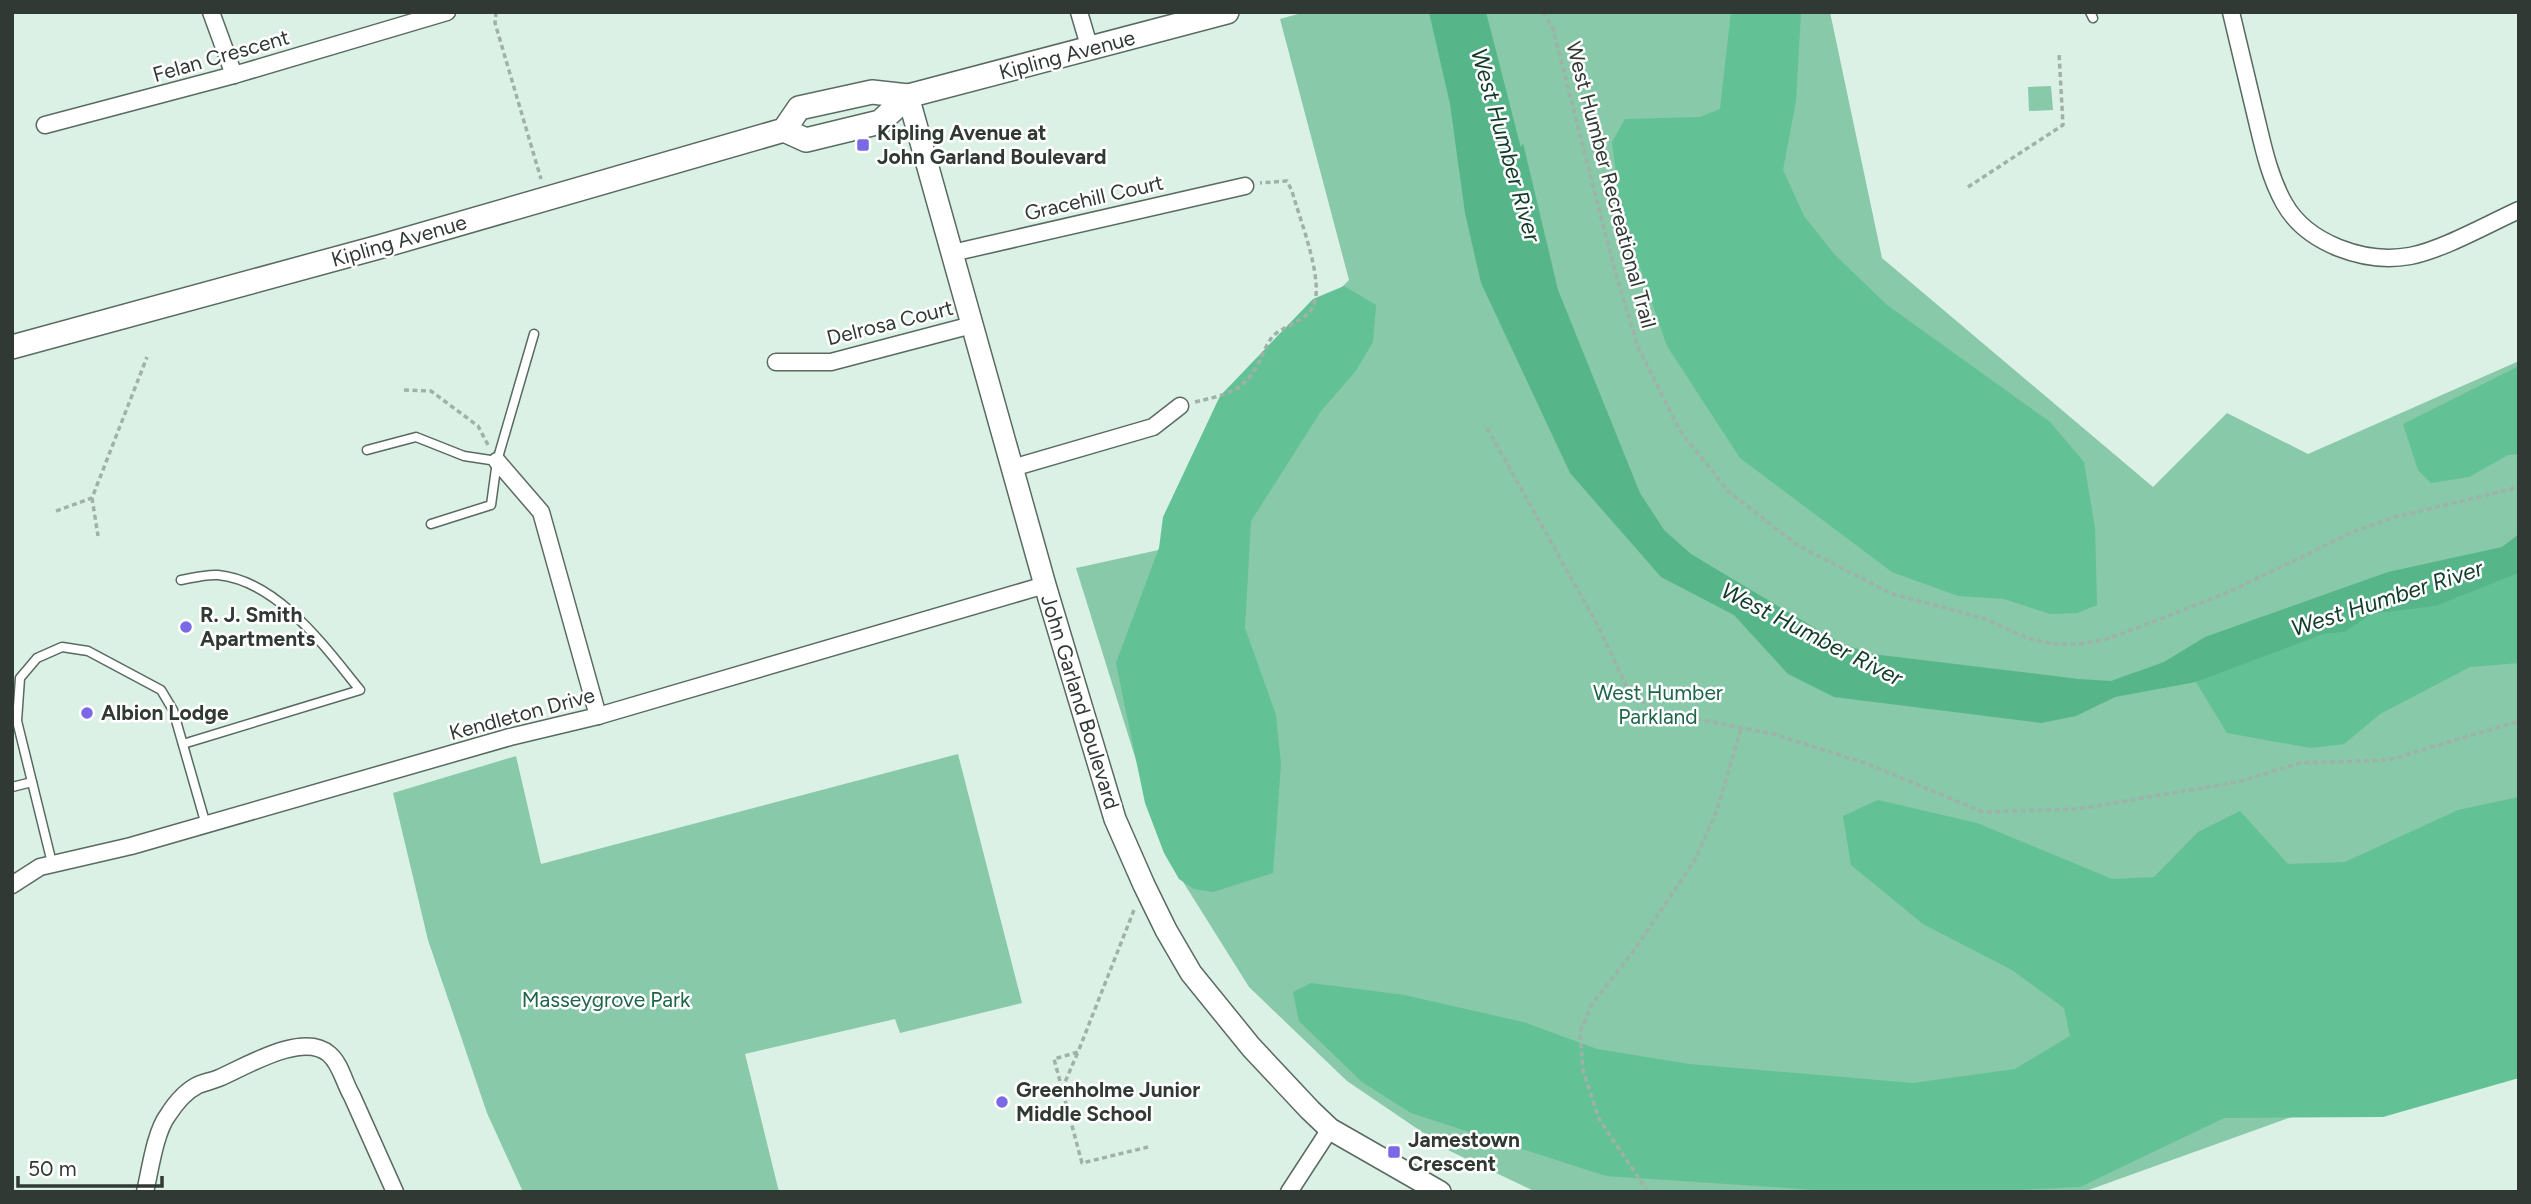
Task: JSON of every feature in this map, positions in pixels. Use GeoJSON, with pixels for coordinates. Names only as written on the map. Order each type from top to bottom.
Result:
{"type":"FeatureCollection","features":[{"type":"Feature","properties":{"kind":"main road","name":"Kipling Avenue"},"geometry":{"type":"LineString","coordinates":[[12,347],[379,247],[784,130],[799,108],[872,92],[908,96],[1227,12]]}},
{"type":"Feature","properties":{"kind":"main road","name":"Kipling Avenue"},"geometry":{"type":"LineString","coordinates":[[784,130],[806,140],[880,122],[908,96]]}},
{"type":"Feature","properties":{"kind":"street"},"geometry":{"type":"LineString","coordinates":[[211,12],[234,75]]}},
{"type":"Feature","properties":{"kind":"street","name":"Felan Crescent"},"geometry":{"type":"LineString","coordinates":[[45,125],[234,75],[447,12]]}},
{"type":"Feature","properties":{"kind":"street"},"geometry":{"type":"LineString","coordinates":[[1079,12],[1090,49]]}},
{"type":"Feature","properties":{"kind":"street"},"geometry":{"type":"LineString","coordinates":[[2231,12],[2274,183],[2290,213],[2311,232],[2334,246],[2358,254],[2396,258],[2423,253],[2519,210]]}},
{"type":"Feature","properties":{"kind":"street","name":"John Garland Boulevard"},"geometry":{"type":"LineString","coordinates":[[908,96],[1045,585],[1115,819],[1144,885],[1191,973],[1251,1047],[1330,1129],[1440,1192]]}},
{"type":"Feature","properties":{"kind":"street","name":"Gracehill Court"},"geometry":{"type":"LineString","coordinates":[[952,253],[1245,186]]}},
{"type":"Feature","properties":{"kind":"street","name":"Delrosa Court"},"geometry":{"type":"LineString","coordinates":[[776,362],[831,362],[972,325]]}},
{"type":"Feature","properties":{"kind":"street"},"geometry":{"type":"LineString","coordinates":[[1012,468],[1153,427],[1180,406]]}},
{"type":"Feature","properties":{"kind":"street"},"geometry":{"type":"LineString","coordinates":[[497,461],[541,512],[598,716]]}},
{"type":"Feature","properties":{"kind":"street","name":"Kendleton Drive"},"geometry":{"type":"LineString","coordinates":[[12,885],[40,867],[52,863],[131,846],[510,737],[598,716],[1045,585]]}},
{"type":"Feature","properties":{"kind":"street"},"geometry":{"type":"LineString","coordinates":[[145,1192],[165,1117],[181,1098],[197,1085],[218,1079],[269,1054],[295,1048],[316,1047],[330,1054],[340,1069],[344,1084],[395,1192]]}},
{"type":"Feature","properties":{"kind":"street"},"geometry":{"type":"LineString","coordinates":[[1289,1192],[1330,1129]]}},
{"type":"Feature","properties":{"kind":"lane"},"geometry":{"type":"LineString","coordinates":[[431,524],[491,505],[497,461],[534,334]]}},
{"type":"Feature","properties":{"kind":"lane"},"geometry":{"type":"LineString","coordinates":[[367,450],[416,437],[464,456],[497,461]]}},
{"type":"Feature","properties":{"kind":"lane"},"geometry":{"type":"LineString","coordinates":[[181,580],[216,575],[248,581],[303,621],[360,691],[183,744]]}},
{"type":"Feature","properties":{"kind":"lane"},"geometry":{"type":"LineString","coordinates":[[52,863],[18,721],[20,678],[37,658],[62,647],[88,651],[162,690],[173,710],[206,825]]}},
{"type":"Feature","properties":{"kind":"lane"},"geometry":{"type":"LineString","coordinates":[[12,787],[32,782]]}},
{"type":"Feature","properties":{"kind":"path"},"geometry":{"type":"LineString","coordinates":[[496,12],[495,23],[547,198]]}},
{"type":"Feature","properties":{"kind":"path","name":"West Humber Recreational Trail"},"geometry":{"type":"LineString","coordinates":[[1543,12],[1553,29],[1613,264],[1638,347],[1680,431],[1728,491],[1797,545],[1892,594],[1983,618],[2027,638],[2052,644],[2104,640],[2229,592],[2353,532],[2392,518],[2519,487]]}},
{"type":"Feature","properties":{"kind":"path"},"geometry":{"type":"LineString","coordinates":[[1968,187],[2063,125],[2059,53]]}},
{"type":"Feature","properties":{"kind":"path"},"geometry":{"type":"LineString","coordinates":[[1180,406],[1232,393],[1251,377],[1273,336],[1293,326],[1312,310],[1318,294],[1316,277],[1287,181],[1277,180],[1245,186]]}},
{"type":"Feature","properties":{"kind":"path"},"geometry":{"type":"LineString","coordinates":[[98,536],[92,499],[147,358]]}},
{"type":"Feature","properties":{"kind":"path"},"geometry":{"type":"LineString","coordinates":[[404,390],[431,391],[478,426],[497,461]]}},
{"type":"Feature","properties":{"kind":"path"},"geometry":{"type":"LineString","coordinates":[[1487,428],[1597,624],[1630,693],[1656,711],[1773,734],[1868,764],[1983,812],[2078,809],[2238,782],[2300,764],[2389,760],[2519,721]]}},
{"type":"Feature","properties":{"kind":"path"},"geometry":{"type":"LineString","coordinates":[[55,511],[92,499]]}},
{"type":"Feature","properties":{"kind":"path"},"geometry":{"type":"LineString","coordinates":[[1648,1192],[1599,1119],[1583,1070],[1580,1032],[1592,1004],[1635,949],[1695,860],[1717,810],[1741,729]]}},
{"type":"Feature","properties":{"kind":"path"},"geometry":{"type":"LineString","coordinates":[[1062,1089],[1144,885]]}},
{"type":"Feature","properties":{"kind":"path"},"geometry":{"type":"LineString","coordinates":[[1078,1052],[1054,1059],[1082,1163],[1148,1147]]}},
{"type":"Feature","properties":{"kind":"green space","name":"West Humber Parkland"},"geometry":{"type":"Polygon","coordinates":[[[1305,12],[1830,12],[1882,258],[2153,487],[2227,413],[2308,454],[2519,361],[2519,1052],[2314,1109],[2083,1192],[1536,1192],[1450,1151],[1347,1081],[1249,987],[1165,853],[1076,568],[1163,549],[1229,401],[1349,280],[1280,19],[1305,12]]]}},
{"type":"Feature","properties":{"kind":"green space"},"geometry":{"type":"Polygon","coordinates":[[[2051,86],[2053,110],[2029,111],[2028,87],[2051,86]]]}},
{"type":"Feature","properties":{"kind":"green space","name":"Masseygrove Park"},"geometry":{"type":"Polygon","coordinates":[[[958,754],[1022,1003],[900,1033],[895,1019],[745,1054],[779,1192],[523,1192],[487,1113],[428,940],[393,793],[516,756],[541,864],[958,754]]]}},
{"type":"Feature","properties":{"kind":"shaded area"},"geometry":{"type":"Polygon","coordinates":[[[1731,12],[1801,12],[1796,101],[1783,170],[1804,216],[1835,255],[1887,305],[2050,422],[2084,462],[2095,528],[2097,605],[2077,613],[2050,614],[2004,599],[1958,596],[1892,572],[1740,458],[1667,346],[1621,213],[1612,142],[1625,119],[1700,117],[1720,109],[1731,12]]]}},
{"type":"Feature","properties":{"kind":"shaded area"},"geometry":{"type":"Polygon","coordinates":[[[1344,286],[1376,305],[1373,342],[1355,372],[1321,411],[1251,521],[1245,628],[1276,715],[1281,764],[1273,873],[1213,892],[1194,889],[1179,879],[1164,853],[1145,803],[1116,663],[1159,548],[1163,517],[1220,396],[1313,299],[1344,286]]]}},
{"type":"Feature","properties":{"kind":"shaded area"},"geometry":{"type":"Polygon","coordinates":[[[2519,366],[2519,454],[2508,455],[2469,477],[2431,483],[2418,470],[2403,424],[2519,366]]]}},
{"type":"Feature","properties":{"kind":"shaded area"},"geometry":{"type":"Polygon","coordinates":[[[2519,573],[2519,663],[2470,667],[2380,714],[2344,744],[2311,748],[2227,733],[2196,682],[2324,634],[2345,632],[2372,614],[2436,606],[2519,573]]]}},
{"type":"Feature","properties":{"kind":"shaded area"},"geometry":{"type":"Polygon","coordinates":[[[2519,797],[2519,1078],[2383,1117],[2224,1118],[2080,1187],[1972,1192],[1846,1192],[1606,1176],[1411,1113],[1362,1082],[1299,1021],[1293,992],[1311,983],[1404,995],[1523,1022],[1597,1049],[1689,1064],[1913,1083],[2015,1069],[2070,1036],[2064,1008],[2012,970],[1923,924],[1851,865],[1843,816],[1878,800],[1977,823],[2112,879],[2154,877],[2198,832],[2240,811],[2288,864],[2345,862],[2458,810],[2519,797]]]}},
{"type":"Feature","properties":{"kind":"water"},"geometry":{"type":"Polygon","coordinates":[[[1429,12],[1459,12],[1477,113],[1497,149],[1516,155],[1523,143],[1558,290],[1640,493],[1664,530],[1691,554],[1840,643],[1872,654],[2111,681],[2164,662],[2205,637],[2388,572],[2502,547],[2519,534],[2519,573],[2436,606],[2372,614],[2345,632],[2324,634],[2196,682],[2115,697],[2076,716],[2041,723],[1834,697],[1788,674],[1734,615],[1661,577],[1570,473],[1481,283],[1465,213],[1450,104],[1429,12]]]}},
{"type":"Feature","properties":{"kind":"waterway","name":"West Humber River"},"geometry":{"type":"LineString","coordinates":[[1468,12],[1517,194]]}},
{"type":"Feature","properties":{"kind":"place","name":"Kipling Avenue at John Garland Boulevard"},"geometry":{"type":"Point","coordinates":[863,145]}},
{"type":"Feature","properties":{"kind":"place","name":"R. J. Smith Apartments"},"geometry":{"type":"Point","coordinates":[186,627]}},
{"type":"Feature","properties":{"kind":"place","name":"Albion Lodge"},"geometry":{"type":"Point","coordinates":[87,713]}},
{"type":"Feature","properties":{"kind":"place","name":"Greenholme Junior Middle School"},"geometry":{"type":"Point","coordinates":[1002,1102]}},
{"type":"Feature","properties":{"kind":"place","name":"Jamestown Crescent"},"geometry":{"type":"Point","coordinates":[1394,1152]}}]}
